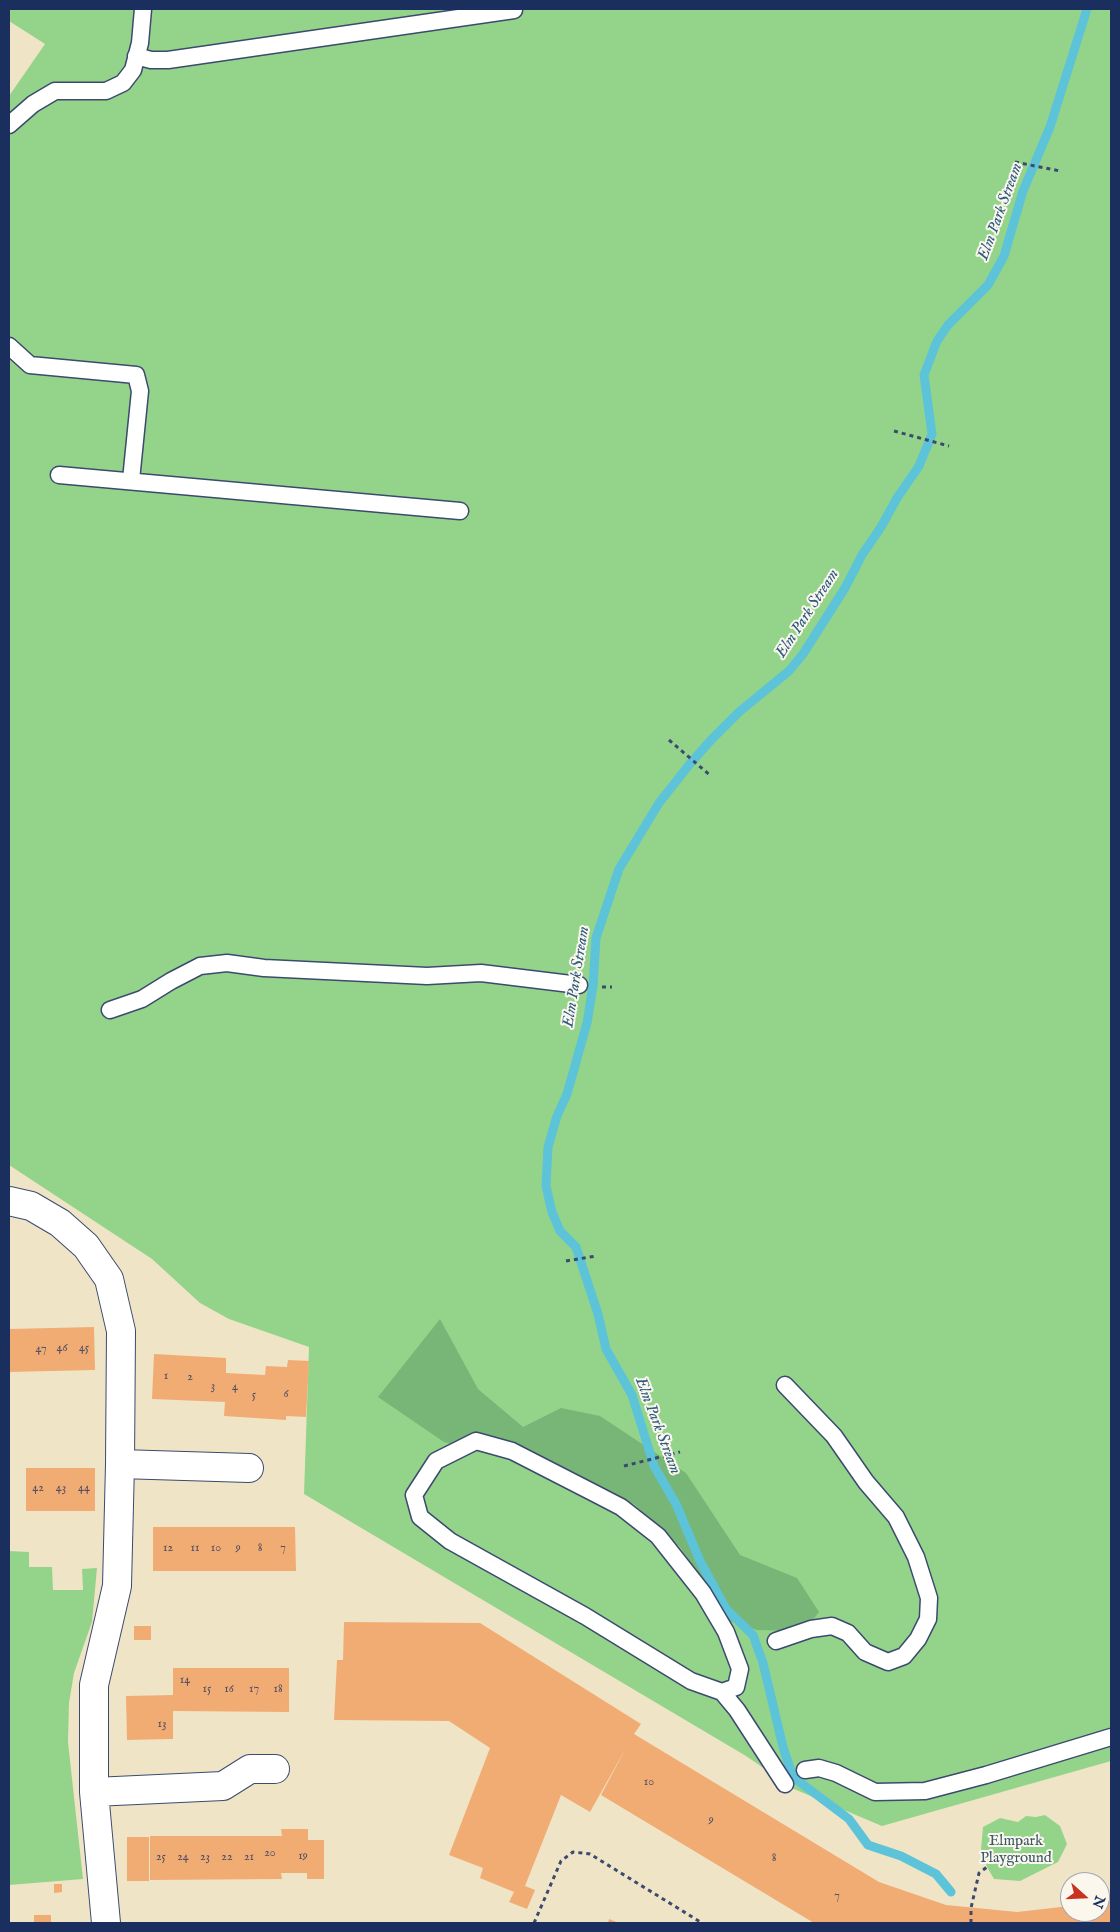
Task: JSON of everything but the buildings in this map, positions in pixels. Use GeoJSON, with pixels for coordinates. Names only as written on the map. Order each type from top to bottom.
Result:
{"type":"FeatureCollection","features":[{"type":"Feature","properties":{"kind":"street"},"geometry":{"type":"LineString","coordinates":[[9,1201],[31,1206],[60,1222],[86,1246],[109,1278],[121,1331],[117,1586],[94,1686],[94,1792],[106,1923]]}},
{"type":"Feature","properties":{"kind":"street"},"geometry":{"type":"LineString","coordinates":[[120,1464],[249,1468]]}},
{"type":"Feature","properties":{"kind":"street"},"geometry":{"type":"LineString","coordinates":[[94,1792],[223,1786],[250,1769],[275,1770]]}},
{"type":"Feature","properties":{"kind":"lane"},"geometry":{"type":"LineString","coordinates":[[9,125],[33,104],[55,91],[106,91],[123,84],[133,70],[140,43],[144,9]]}},
{"type":"Feature","properties":{"kind":"lane"},"geometry":{"type":"LineString","coordinates":[[136,56],[151,60],[168,60],[514,10]]}},
{"type":"Feature","properties":{"kind":"lane"},"geometry":{"type":"LineString","coordinates":[[9,346],[30,365],[136,375],[140,391],[131,480]]}},
{"type":"Feature","properties":{"kind":"lane"},"geometry":{"type":"LineString","coordinates":[[59,475],[131,480],[460,512]]}},
{"type":"Feature","properties":{"kind":"lane"},"geometry":{"type":"LineString","coordinates":[[110,1010],[142,999],[200,966],[227,963],[264,968],[427,976],[481,973],[579,985]]}},
{"type":"Feature","properties":{"kind":"lane"},"geometry":{"type":"LineString","coordinates":[[776,1641],[811,1629],[832,1626],[848,1633],[865,1652],[888,1662],[904,1656],[918,1639],[928,1619],[929,1598],[916,1557],[896,1517],[866,1482],[834,1436],[785,1385]]}},
{"type":"Feature","properties":{"kind":"lane"},"geometry":{"type":"LineString","coordinates":[[722,1692],[736,1687],[740,1669],[726,1632],[703,1593],[658,1536],[621,1507],[512,1450],[476,1441],[436,1461],[414,1494],[420,1517],[450,1542],[585,1616],[690,1681],[722,1692],[737,1710],[785,1784]]}},
{"type":"Feature","properties":{"kind":"lane"},"geometry":{"type":"LineString","coordinates":[[805,1770],[819,1768],[836,1772],[875,1792],[925,1791],[986,1775],[1111,1736]]}},
{"type":"Feature","properties":{"kind":"path"},"geometry":{"type":"LineString","coordinates":[[1015,162],[1060,171]]}},
{"type":"Feature","properties":{"kind":"path"},"geometry":{"type":"LineString","coordinates":[[894,431],[950,446]]}},
{"type":"Feature","properties":{"kind":"path"},"geometry":{"type":"LineString","coordinates":[[669,740],[711,776]]}},
{"type":"Feature","properties":{"kind":"path"},"geometry":{"type":"LineString","coordinates":[[566,1261],[596,1256]]}},
{"type":"Feature","properties":{"kind":"path"},"geometry":{"type":"LineString","coordinates":[[624,1466],[680,1452]]}},
{"type":"Feature","properties":{"kind":"path"},"geometry":{"type":"LineString","coordinates":[[534,1923],[561,1861],[573,1852],[590,1854],[702,1923]]}},
{"type":"Feature","properties":{"kind":"path"},"geometry":{"type":"LineString","coordinates":[[971,1923],[971,1908],[979,1873],[987,1867]]}},
{"type":"Feature","properties":{"kind":"green space"},"geometry":{"type":"Polygon","coordinates":[[[9,9],[1111,9],[1111,1761],[882,1826],[794,1789],[746,1756],[304,1494],[309,1347],[229,1319],[200,1303],[152,1259],[9,1165],[9,96],[45,44],[9,21],[9,9]]]}},
{"type":"Feature","properties":{"kind":"green space"},"geometry":{"type":"Polygon","coordinates":[[[440,1319],[478,1389],[523,1427],[561,1408],[600,1416],[686,1473],[740,1555],[797,1578],[819,1612],[809,1625],[790,1631],[757,1630],[729,1621],[680,1547],[634,1504],[536,1466],[444,1442],[378,1397],[440,1319]]]}},
{"type":"Feature","properties":{"kind":"green space"},"geometry":{"type":"Polygon","coordinates":[[[9,1551],[29,1552],[29,1567],[52,1567],[53,1590],[83,1590],[82,1569],[97,1568],[92,1622],[74,1673],[69,1703],[68,1742],[83,1879],[9,1885],[9,1551]]]}},
{"type":"Feature","properties":{"kind":"green space","name":"Elmpark Playground"},"geometry":{"type":"Polygon","coordinates":[[[1045,1815],[1060,1826],[1067,1844],[1058,1862],[1020,1881],[994,1879],[987,1867],[981,1849],[983,1827],[1000,1818],[1018,1822],[1026,1816],[1036,1817],[1045,1815]]]}},
{"type":"Feature","properties":{"kind":"waterway","name":"Elm Park Stream"},"geometry":{"type":"LineString","coordinates":[[951,1892],[936,1874],[901,1856],[868,1845],[849,1819],[793,1777],[783,1747],[763,1663],[753,1635],[726,1609],[700,1561],[676,1504],[654,1466],[632,1395],[606,1349],[598,1314],[576,1247],[560,1231],[552,1212],[546,1186],[548,1147],[557,1116],[567,1094],[587,1023],[593,986],[596,938],[619,869],[659,803],[689,765],[739,712],[789,671],[803,654],[845,588],[862,555],[881,527],[897,498],[919,466],[932,434],[924,375],[937,341],[948,325],[988,285],[1004,256],[1023,191],[1050,127],[1087,9]]}}]}
